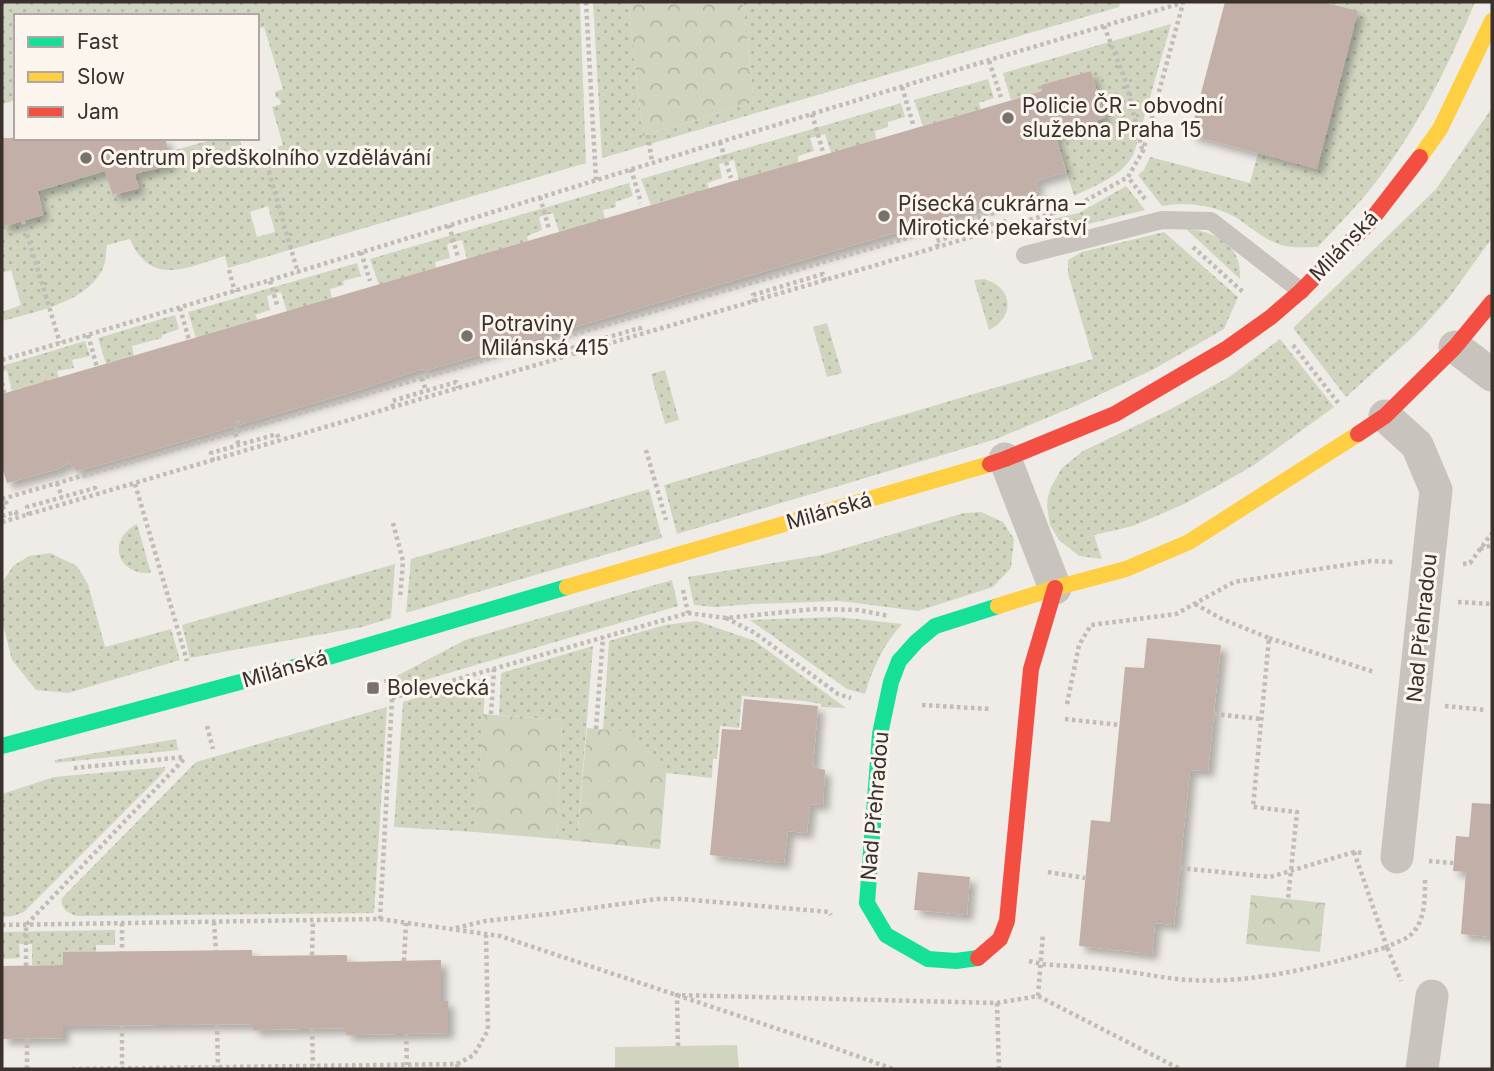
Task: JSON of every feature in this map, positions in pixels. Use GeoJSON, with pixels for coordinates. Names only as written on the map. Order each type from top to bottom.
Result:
{"type":"FeatureCollection","features":[{"type":"Feature","properties":{"kind":"street","name":"Milánská"},"geometry":{"type":"LineString","coordinates":[[2,746],[274,673],[1005,459],[1115,414],[1226,349],[1271,317],[1301,291],[1368,223],[1433,139],[1492,20]]}},
{"type":"Feature","properties":{"kind":"street","name":"Nad Přehradou"},"geometry":{"type":"LineString","coordinates":[[1055,588],[1031,669],[1007,921],[1000,939],[978,958],[956,961],[928,959],[886,935],[867,903],[880,734],[891,682],[899,661],[935,626],[1055,588],[1126,569],[1189,542],[1385,416],[1455,347],[1492,302]]}},
{"type":"Feature","properties":{"kind":"street"},"geometry":{"type":"LineString","coordinates":[[1455,347],[1492,375]]}},
{"type":"Feature","properties":{"kind":"street","name":"Nad Přehradou"},"geometry":{"type":"LineString","coordinates":[[1385,416],[1417,445],[1436,490],[1397,857]]}},
{"type":"Feature","properties":{"kind":"street"},"geometry":{"type":"LineString","coordinates":[[1005,459],[1055,588]]}},
{"type":"Feature","properties":{"kind":"street"},"geometry":{"type":"LineString","coordinates":[[1418,991],[1422,1069]]}},
{"type":"Feature","properties":{"kind":"lane"},"geometry":{"type":"LineString","coordinates":[[1025,255],[1162,220],[1211,221],[1301,291]]}},
{"type":"Feature","properties":{"kind":"path"},"geometry":{"type":"LineString","coordinates":[[586,2],[596,180]]}},
{"type":"Feature","properties":{"kind":"path"},"geometry":{"type":"LineString","coordinates":[[2,360],[235,292],[652,162],[1183,3]]}},
{"type":"Feature","properties":{"kind":"path"},"geometry":{"type":"LineString","coordinates":[[2,523],[1007,228],[1085,201],[1128,177],[1143,151],[1183,3]]}},
{"type":"Feature","properties":{"kind":"path"},"geometry":{"type":"LineString","coordinates":[[1104,26],[1126,82],[1143,151]]}},
{"type":"Feature","properties":{"kind":"path"},"geometry":{"type":"LineString","coordinates":[[989,61],[1001,97]]}},
{"type":"Feature","properties":{"kind":"path"},"geometry":{"type":"LineString","coordinates":[[902,87],[913,124]]}},
{"type":"Feature","properties":{"kind":"path"},"geometry":{"type":"LineString","coordinates":[[812,114],[823,152]]}},
{"type":"Feature","properties":{"kind":"path"},"geometry":{"type":"LineString","coordinates":[[648,135],[652,162]]}},
{"type":"Feature","properties":{"kind":"path"},"geometry":{"type":"LineString","coordinates":[[720,142],[731,178]]}},
{"type":"Feature","properties":{"kind":"path"},"geometry":{"type":"LineString","coordinates":[[263,151],[298,272]]}},
{"type":"Feature","properties":{"kind":"path"},"geometry":{"type":"LineString","coordinates":[[631,169],[641,203]]}},
{"type":"Feature","properties":{"kind":"path"},"geometry":{"type":"LineString","coordinates":[[1128,177],[1162,220],[1271,317],[1335,398]]}},
{"type":"Feature","properties":{"kind":"path"},"geometry":{"type":"LineString","coordinates":[[540,197],[550,229]]}},
{"type":"Feature","properties":{"kind":"path"},"geometry":{"type":"LineString","coordinates":[[2,508],[7,506],[4,498],[1049,197],[1054,213]]}},
{"type":"Feature","properties":{"kind":"path"},"geometry":{"type":"LineString","coordinates":[[23,221],[60,343]]}},
{"type":"Feature","properties":{"kind":"path"},"geometry":{"type":"LineString","coordinates":[[965,221],[968,232]]}},
{"type":"Feature","properties":{"kind":"path"},"geometry":{"type":"LineString","coordinates":[[938,247],[936,241],[1004,221],[1007,228]]}},
{"type":"Feature","properties":{"kind":"path"},"geometry":{"type":"LineString","coordinates":[[449,225],[458,257]]}},
{"type":"Feature","properties":{"kind":"path"},"geometry":{"type":"LineString","coordinates":[[361,252],[370,281]]}},
{"type":"Feature","properties":{"kind":"path"},"geometry":{"type":"LineString","coordinates":[[229,270],[235,292]]}},
{"type":"Feature","properties":{"kind":"path"},"geometry":{"type":"LineString","coordinates":[[785,273],[788,285]]}},
{"type":"Feature","properties":{"kind":"path"},"geometry":{"type":"LineString","coordinates":[[754,302],[753,295],[823,274],[825,281]]}},
{"type":"Feature","properties":{"kind":"path"},"geometry":{"type":"LineString","coordinates":[[271,281],[278,308]]}},
{"type":"Feature","properties":{"kind":"path"},"geometry":{"type":"LineString","coordinates":[[180,308],[189,340]]}},
{"type":"Feature","properties":{"kind":"path"},"geometry":{"type":"LineString","coordinates":[[603,326],[606,337]]}},
{"type":"Feature","properties":{"kind":"path"},"geometry":{"type":"LineString","coordinates":[[574,355],[572,348],[606,337],[640,328],[641,334]]}},
{"type":"Feature","properties":{"kind":"path"},"geometry":{"type":"LineString","coordinates":[[89,335],[97,367]]}},
{"type":"Feature","properties":{"kind":"path"},"geometry":{"type":"LineString","coordinates":[[422,378],[426,391]]}},
{"type":"Feature","properties":{"kind":"path"},"geometry":{"type":"LineString","coordinates":[[393,408],[392,401],[456,382],[458,388]]}},
{"type":"Feature","properties":{"kind":"path"},"geometry":{"type":"LineString","coordinates":[[2,383],[4,393]]}},
{"type":"Feature","properties":{"kind":"path"},"geometry":{"type":"LineString","coordinates":[[238,419],[235,432],[239,446]]}},
{"type":"Feature","properties":{"kind":"path"},"geometry":{"type":"LineString","coordinates":[[213,461],[211,453],[278,434],[280,441]]}},
{"type":"Feature","properties":{"kind":"path"},"geometry":{"type":"LineString","coordinates":[[57,483],[62,498]]}},
{"type":"Feature","properties":{"kind":"path"},"geometry":{"type":"LineString","coordinates":[[135,484],[166,590]]}},
{"type":"Feature","properties":{"kind":"path"},"geometry":{"type":"LineString","coordinates":[[29,515],[27,508],[95,488],[98,494]]}},
{"type":"Feature","properties":{"kind":"path"},"geometry":{"type":"LineString","coordinates":[[2,516],[16,512],[17,518]]}},
{"type":"Feature","properties":{"kind":"path"},"geometry":{"type":"LineString","coordinates":[[1063,732],[1079,645],[1091,625],[1176,614],[1234,582],[1371,561],[1471,563],[1492,533]]}},
{"type":"Feature","properties":{"kind":"path"},"geometry":{"type":"LineString","coordinates":[[1480,549],[1492,545]]}},
{"type":"Feature","properties":{"kind":"path"},"geometry":{"type":"LineString","coordinates":[[1453,602],[1492,604]]}},
{"type":"Feature","properties":{"kind":"path"},"geometry":{"type":"LineString","coordinates":[[1194,604],[1222,620],[1269,638],[1374,672]]}},
{"type":"Feature","properties":{"kind":"path"},"geometry":{"type":"LineString","coordinates":[[380,919],[392,698],[688,613],[726,618],[815,609],[858,610],[935,626]]}},
{"type":"Feature","properties":{"kind":"path"},"geometry":{"type":"LineString","coordinates":[[726,618],[755,633],[838,694],[863,702],[1027,711]]}},
{"type":"Feature","properties":{"kind":"path"},"geometry":{"type":"LineString","coordinates":[[596,729],[603,637]]}},
{"type":"Feature","properties":{"kind":"path"},"geometry":{"type":"LineString","coordinates":[[1269,638],[1253,807],[1297,812],[1288,899]]}},
{"type":"Feature","properties":{"kind":"path"},"geometry":{"type":"LineString","coordinates":[[491,714],[494,669]]}},
{"type":"Feature","properties":{"kind":"path"},"geometry":{"type":"LineString","coordinates":[[1439,706],[1486,710]]}},
{"type":"Feature","properties":{"kind":"path"},"geometry":{"type":"LineString","coordinates":[[1214,714],[1261,719]]}},
{"type":"Feature","properties":{"kind":"path"},"geometry":{"type":"LineString","coordinates":[[1065,719],[1119,725]]}},
{"type":"Feature","properties":{"kind":"path"},"geometry":{"type":"LineString","coordinates":[[26,965],[26,925],[186,757],[64,769]]}},
{"type":"Feature","properties":{"kind":"path"},"geometry":{"type":"LineString","coordinates":[[1354,852],[1387,947],[1418,991]]}},
{"type":"Feature","properties":{"kind":"path"},"geometry":{"type":"LineString","coordinates":[[1041,964],[1191,980],[1231,979],[1298,970],[1387,947],[1413,933],[1421,918],[1426,861],[1354,852],[1270,877],[1180,868]]}},
{"type":"Feature","properties":{"kind":"path"},"geometry":{"type":"LineString","coordinates":[[1049,860],[1048,873],[1085,877]]}},
{"type":"Feature","properties":{"kind":"path"},"geometry":{"type":"LineString","coordinates":[[1441,862],[1453,863]]}},
{"type":"Feature","properties":{"kind":"path"},"geometry":{"type":"LineString","coordinates":[[452,929],[485,921],[657,899],[829,912],[834,920]]}},
{"type":"Feature","properties":{"kind":"path"},"geometry":{"type":"LineString","coordinates":[[2,925],[380,919],[500,936],[893,1069]]}},
{"type":"Feature","properties":{"kind":"path"},"geometry":{"type":"LineString","coordinates":[[312,955],[313,920]]}},
{"type":"Feature","properties":{"kind":"path"},"geometry":{"type":"LineString","coordinates":[[214,922],[216,951]]}},
{"type":"Feature","properties":{"kind":"path"},"geometry":{"type":"LineString","coordinates":[[122,923],[122,952]]}},
{"type":"Feature","properties":{"kind":"path"},"geometry":{"type":"LineString","coordinates":[[404,961],[406,923]]}},
{"type":"Feature","properties":{"kind":"path"},"geometry":{"type":"LineString","coordinates":[[72,1069],[407,1065],[457,1067],[474,1055],[488,1030],[486,934]]}},
{"type":"Feature","properties":{"kind":"path"},"geometry":{"type":"LineString","coordinates":[[918,993],[937,1002]]}},
{"type":"Feature","properties":{"kind":"path"},"geometry":{"type":"LineString","coordinates":[[677,995],[997,1003],[1038,996],[1180,1069]]}},
{"type":"Feature","properties":{"kind":"path"},"geometry":{"type":"LineString","coordinates":[[677,995],[678,1046]]}},
{"type":"Feature","properties":{"kind":"path"},"geometry":{"type":"LineString","coordinates":[[997,1003],[999,1069]]}},
{"type":"Feature","properties":{"kind":"path"},"geometry":{"type":"LineString","coordinates":[[217,1024],[218,1067]]}},
{"type":"Feature","properties":{"kind":"path"},"geometry":{"type":"LineString","coordinates":[[122,1026],[122,1069]]}},
{"type":"Feature","properties":{"kind":"path"},"geometry":{"type":"LineString","coordinates":[[312,1029],[313,1066]]}},
{"type":"Feature","properties":{"kind":"path"},"geometry":{"type":"LineString","coordinates":[[406,1034],[407,1065]]}},
{"type":"Feature","properties":{"kind":"path"},"geometry":{"type":"LineString","coordinates":[[27,1039],[27,1069]]}},
{"type":"Feature","properties":{"kind":"green space"},"geometry":{"type":"Polygon","coordinates":[[[2,2],[580,2],[586,163],[228,268],[225,256],[183,269],[159,269],[148,264],[138,254],[130,239],[107,245],[105,262],[99,275],[77,295],[46,309],[2,321],[2,312],[21,305],[11,270],[2,273],[2,218],[5,226],[43,215],[38,191],[105,171],[114,195],[138,189],[135,174],[172,165],[168,152],[211,140],[240,140],[245,157],[283,145],[272,107],[281,104],[275,92],[283,89],[264,27],[259,28],[259,14],[14,14],[14,101],[2,104],[2,2]],[[268,206],[250,212],[257,237],[275,232],[268,206]]]}},
{"type":"Feature","properties":{"kind":"green space"},"geometry":{"type":"Polygon","coordinates":[[[593,2],[628,2],[643,136],[754,102],[743,2],[1120,2],[1119,7],[602,158],[593,2]]]}},
{"type":"Feature","properties":{"kind":"green space"},"geometry":{"type":"Polygon","coordinates":[[[628,2],[743,2],[754,102],[643,136],[628,2]]]}},
{"type":"Feature","properties":{"kind":"green space"},"geometry":{"type":"Polygon","coordinates":[[[1328,2],[1475,2],[1419,117],[1369,191],[1318,247],[1278,244],[1237,218],[1210,207],[1190,204],[1162,206],[1138,175],[1144,170],[1150,157],[1250,183],[1258,153],[1357,11],[1328,2]]]}},
{"type":"Feature","properties":{"kind":"green space"},"geometry":{"type":"Polygon","coordinates":[[[1171,24],[1134,153],[1116,174],[1074,196],[1055,133],[1105,118],[1091,71],[1042,85],[1042,91],[1011,100],[1003,73],[1171,24]]]}},
{"type":"Feature","properties":{"kind":"green space"},"geometry":{"type":"Polygon","coordinates":[[[988,79],[994,98],[979,103],[981,109],[923,126],[914,100],[988,79]]]}},
{"type":"Feature","properties":{"kind":"green space"},"geometry":{"type":"Polygon","coordinates":[[[901,103],[905,117],[888,122],[888,127],[875,131],[876,140],[831,153],[825,134],[810,138],[814,151],[798,156],[798,163],[739,180],[734,160],[719,164],[722,178],[707,183],[709,189],[651,205],[641,179],[901,103]]]}},
{"type":"Feature","properties":{"kind":"green space"},"geometry":{"type":"Polygon","coordinates":[[[1492,108],[1492,238],[1448,299],[1416,334],[1346,397],[1293,328],[1436,189],[1492,108]]]}},
{"type":"Feature","properties":{"kind":"green space"},"geometry":{"type":"Polygon","coordinates":[[[629,183],[633,196],[615,202],[616,207],[603,210],[605,219],[559,232],[553,213],[539,217],[542,230],[527,236],[528,241],[467,259],[462,240],[447,244],[450,258],[435,262],[436,268],[379,285],[370,259],[629,183]]]}},
{"type":"Feature","properties":{"kind":"green space"},"geometry":{"type":"Polygon","coordinates":[[[1126,186],[1145,210],[1076,227],[1062,228],[1053,219],[1079,213],[1126,186]]]}},
{"type":"Feature","properties":{"kind":"green space"},"geometry":{"type":"Polygon","coordinates":[[[1186,229],[1202,231],[1224,241],[1235,253],[1240,279],[1186,229]]]}},
{"type":"Feature","properties":{"kind":"green space"},"geometry":{"type":"Polygon","coordinates":[[[1164,232],[1238,297],[1224,329],[1154,369],[996,439],[677,534],[664,485],[1093,359],[1068,274],[1068,260],[1082,252],[1164,232]]]}},
{"type":"Feature","properties":{"kind":"green space"},"geometry":{"type":"Polygon","coordinates":[[[357,263],[361,276],[343,281],[344,285],[330,289],[332,299],[287,312],[281,292],[267,296],[270,310],[255,315],[258,320],[196,338],[188,312],[357,263]]]}},
{"type":"Feature","properties":{"kind":"green space"},"geometry":{"type":"Polygon","coordinates":[[[984,279],[1001,288],[1008,302],[1004,317],[989,330],[974,280],[984,279]]]}},
{"type":"Feature","properties":{"kind":"green space"},"geometry":{"type":"Polygon","coordinates":[[[175,315],[179,329],[162,335],[162,338],[132,346],[134,356],[106,364],[98,338],[175,315]]]}},
{"type":"Feature","properties":{"kind":"green space"},"geometry":{"type":"Polygon","coordinates":[[[827,323],[842,373],[827,377],[813,327],[827,323]]]}},
{"type":"Feature","properties":{"kind":"green space"},"geometry":{"type":"Polygon","coordinates":[[[1280,339],[1334,407],[1254,465],[1182,505],[1133,526],[1094,535],[1102,559],[1079,556],[1059,540],[1050,525],[1047,506],[1051,487],[1062,468],[1083,451],[1171,409],[1229,377],[1280,339]]]}},
{"type":"Feature","properties":{"kind":"green space"},"geometry":{"type":"Polygon","coordinates":[[[85,341],[90,356],[72,360],[74,368],[57,371],[59,378],[12,391],[7,371],[2,372],[2,366],[85,341]]]}},
{"type":"Feature","properties":{"kind":"green space"},"geometry":{"type":"Polygon","coordinates":[[[665,370],[679,420],[665,424],[651,374],[665,370]]]}},
{"type":"Feature","properties":{"kind":"green space"},"geometry":{"type":"Polygon","coordinates":[[[649,489],[662,538],[406,613],[411,559],[649,489]]]}},
{"type":"Feature","properties":{"kind":"green space"},"geometry":{"type":"Polygon","coordinates":[[[981,512],[1003,522],[1014,539],[1011,568],[993,587],[918,611],[840,601],[715,607],[694,605],[688,577],[822,555],[964,513],[981,512]]]}},
{"type":"Feature","properties":{"kind":"green space"},"geometry":{"type":"Polygon","coordinates":[[[137,524],[151,573],[130,568],[123,563],[120,555],[121,539],[137,524]]]}},
{"type":"Feature","properties":{"kind":"green space"},"geometry":{"type":"Polygon","coordinates":[[[50,553],[77,566],[88,584],[105,647],[171,629],[180,660],[68,693],[36,690],[12,660],[2,621],[2,583],[13,566],[29,556],[50,553]]]}},
{"type":"Feature","properties":{"kind":"green space"},"geometry":{"type":"Polygon","coordinates":[[[395,564],[391,618],[362,627],[190,658],[182,625],[395,564]]]}},
{"type":"Feature","properties":{"kind":"green space"},"geometry":{"type":"Polygon","coordinates":[[[672,580],[678,606],[394,689],[391,679],[465,640],[672,580]]]}},
{"type":"Feature","properties":{"kind":"green space"},"geometry":{"type":"Polygon","coordinates":[[[838,617],[902,624],[879,657],[865,694],[847,689],[750,620],[838,617]]]}},
{"type":"Feature","properties":{"kind":"green space"},"geometry":{"type":"Polygon","coordinates":[[[697,621],[755,641],[846,708],[821,707],[821,704],[804,701],[742,696],[739,728],[720,726],[712,778],[667,773],[603,730],[609,641],[665,625],[697,621]]]}},
{"type":"Feature","properties":{"kind":"green space"},"geometry":{"type":"Polygon","coordinates":[[[593,646],[577,841],[557,839],[562,720],[499,715],[501,673],[593,646]]]}},
{"type":"Feature","properties":{"kind":"green space"},"geometry":{"type":"Polygon","coordinates":[[[486,677],[475,832],[394,827],[403,702],[486,677]]]}},
{"type":"Feature","properties":{"kind":"green space"},"geometry":{"type":"Polygon","coordinates":[[[387,707],[374,913],[77,916],[63,908],[62,898],[196,762],[387,707]]]}},
{"type":"Feature","properties":{"kind":"green space"},"geometry":{"type":"Polygon","coordinates":[[[483,714],[562,720],[557,839],[475,832],[483,714]]]}},
{"type":"Feature","properties":{"kind":"green space"},"geometry":{"type":"Polygon","coordinates":[[[587,728],[631,732],[667,766],[660,849],[577,841],[587,728]]]}},
{"type":"Feature","properties":{"kind":"green space"},"geometry":{"type":"Polygon","coordinates":[[[176,739],[178,750],[55,763],[55,760],[176,739]]]}},
{"type":"Feature","properties":{"kind":"green space"},"geometry":{"type":"Polygon","coordinates":[[[165,767],[158,778],[24,912],[2,917],[2,794],[54,777],[165,767]]]}},
{"type":"Feature","properties":{"kind":"green space"},"geometry":{"type":"Polygon","coordinates":[[[1251,895],[1325,903],[1320,952],[1246,944],[1251,895]]]}},
{"type":"Feature","properties":{"kind":"green space"},"geometry":{"type":"Polygon","coordinates":[[[115,930],[115,945],[96,945],[96,952],[63,953],[63,965],[32,965],[32,944],[19,944],[20,958],[2,959],[2,932],[115,930]]]}},
{"type":"Feature","properties":{"kind":"green space"},"geometry":{"type":"Polygon","coordinates":[[[737,1045],[739,1069],[615,1069],[615,1047],[737,1045]]]}},
{"type":"Feature","properties":{"kind":"building"},"geometry":{"type":"Polygon","coordinates":[[[1225,2],[1323,2],[1358,11],[1317,169],[1190,135],[1225,2]]]}},
{"type":"Feature","properties":{"kind":"building"},"geometry":{"type":"Polygon","coordinates":[[[1091,71],[1105,118],[1055,134],[1066,172],[1036,181],[1038,191],[459,361],[424,371],[422,369],[133,456],[77,471],[69,463],[58,469],[7,483],[2,467],[2,394],[1002,103],[1042,91],[1041,85],[1091,71]]]}},
{"type":"Feature","properties":{"kind":"building","name":"Centrum předškolního vzdělávání"},"geometry":{"type":"Polygon","coordinates":[[[2,138],[166,140],[172,164],[135,174],[139,188],[113,195],[105,171],[38,191],[43,215],[2,227],[2,138]]]}},
{"type":"Feature","properties":{"kind":"building"},"geometry":{"type":"Polygon","coordinates":[[[1147,638],[1221,645],[1208,771],[1190,770],[1174,925],[1155,923],[1152,954],[1079,946],[1091,820],[1110,822],[1125,667],[1144,668],[1147,638]]]}},
{"type":"Feature","properties":{"kind":"building"},"geometry":{"type":"Polygon","coordinates":[[[744,699],[818,706],[813,767],[825,770],[823,805],[810,804],[807,833],[788,831],[784,863],[710,855],[722,729],[741,730],[744,699]]]}},
{"type":"Feature","properties":{"kind":"building"},"geometry":{"type":"Polygon","coordinates":[[[1472,803],[1492,804],[1492,937],[1461,934],[1466,872],[1453,871],[1456,836],[1469,837],[1472,803]]]}},
{"type":"Feature","properties":{"kind":"building"},"geometry":{"type":"Polygon","coordinates":[[[918,872],[970,877],[967,915],[914,910],[918,872]]]}},
{"type":"Feature","properties":{"kind":"building"},"geometry":{"type":"Polygon","coordinates":[[[252,950],[252,956],[347,955],[347,962],[441,960],[441,1001],[448,1001],[448,1033],[346,1035],[346,1028],[253,1030],[253,1024],[63,1026],[63,1038],[2,1039],[2,966],[63,965],[63,952],[252,950]]]}},
{"type":"Feature","properties":{"kind":"traffic: fast"},"geometry":{"type":"LineString","coordinates":[[2,746],[274,673],[567,587]]}},
{"type":"Feature","properties":{"kind":"traffic: fast"},"geometry":{"type":"LineString","coordinates":[[978,958],[956,961],[928,959],[886,935],[867,903],[880,734],[891,682],[899,661],[935,626],[998,606]]}},
{"type":"Feature","properties":{"kind":"traffic: slow"},"geometry":{"type":"LineString","coordinates":[[1420,157],[1440,129],[1492,21]]}},
{"type":"Feature","properties":{"kind":"traffic: slow"},"geometry":{"type":"LineString","coordinates":[[998,606],[1126,569],[1189,542],[1358,434]]}},
{"type":"Feature","properties":{"kind":"traffic: slow"},"geometry":{"type":"LineString","coordinates":[[567,587],[990,464]]}},
{"type":"Feature","properties":{"kind":"traffic: jam"},"geometry":{"type":"LineString","coordinates":[[990,464],[1115,414],[1226,349],[1271,317],[1369,223],[1420,157]]}},
{"type":"Feature","properties":{"kind":"traffic: jam"},"geometry":{"type":"LineString","coordinates":[[1358,434],[1385,416],[1455,347],[1492,302]]}},
{"type":"Feature","properties":{"kind":"traffic: jam"},"geometry":{"type":"LineString","coordinates":[[978,958],[1000,939],[1007,921],[1031,669],[1055,588]]}},
{"type":"Feature","properties":{"kind":"place","name":"Policie ČR - obvodní služebna Praha 15"},"geometry":{"type":"Point","coordinates":[1008,118]}},
{"type":"Feature","properties":{"kind":"place","name":"Centrum předškolního vzdělávání"},"geometry":{"type":"Point","coordinates":[86,158]}},
{"type":"Feature","properties":{"kind":"place","name":"Písecká cukrárna – Mirotické pekařství"},"geometry":{"type":"Point","coordinates":[884,216]}},
{"type":"Feature","properties":{"kind":"place","name":"Potraviny Milánská 415"},"geometry":{"type":"Point","coordinates":[467,336]}},
{"type":"Feature","properties":{"kind":"place","name":"Bolevecká"},"geometry":{"type":"Point","coordinates":[373,688]}}]}
